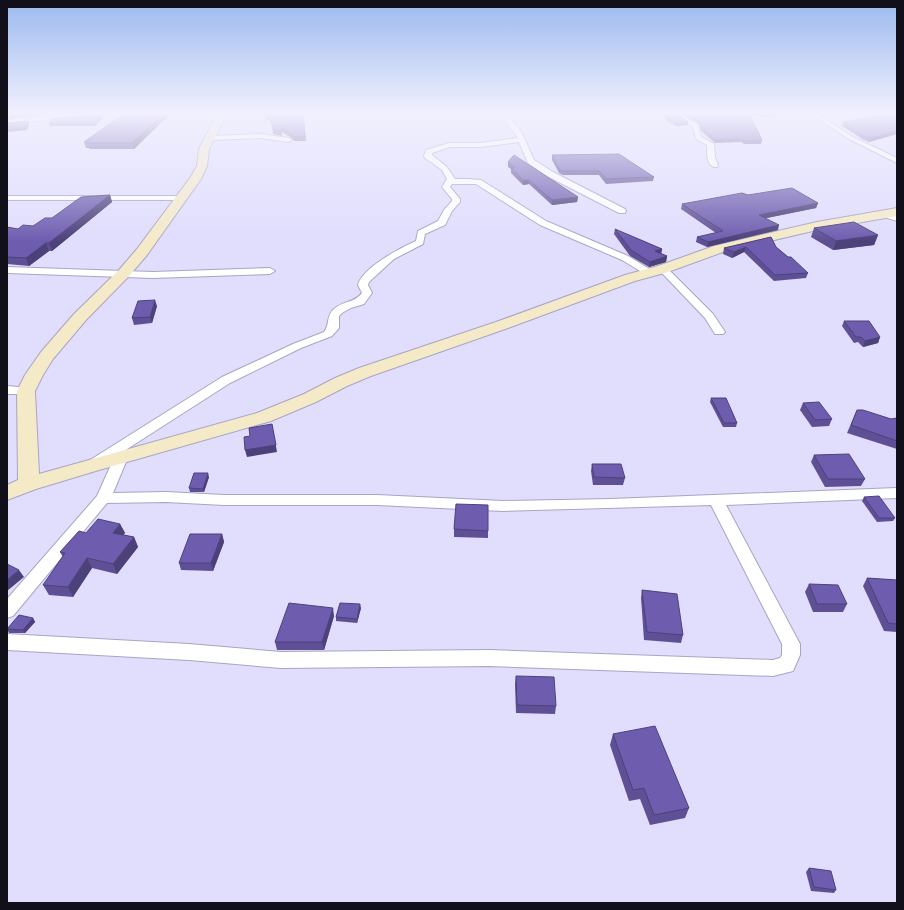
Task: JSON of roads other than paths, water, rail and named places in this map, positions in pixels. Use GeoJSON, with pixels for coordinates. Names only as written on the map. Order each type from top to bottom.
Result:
{"type":"FeatureCollection","features":[{"type":"Feature","properties":{"kind":"street"},"geometry":{"type":"LineString","coordinates":[[29,484],[26,391],[34,375],[47,356],[80,317],[124,273],[142,252],[200,170],[203,156]]}},
{"type":"Feature","properties":{"kind":"street"},"geometry":{"type":"LineString","coordinates":[[92,465],[226,380],[297,346],[328,334],[332,328],[334,316],[338,311],[343,307],[360,302],[366,296],[367,293],[362,285],[364,281],[391,257],[420,242],[420,235],[423,232],[442,223],[448,210],[456,201],[446,187],[451,179],[447,171],[429,156]]}},
{"type":"Feature","properties":{"kind":"street"},"geometry":{"type":"LineString","coordinates":[[528,156],[538,166],[591,196],[622,210]]}},
{"type":"Feature","properties":{"kind":"street"},"geometry":{"type":"LineString","coordinates":[[711,156],[714,165]]}},
{"type":"Feature","properties":{"kind":"street"},"geometry":{"type":"LineString","coordinates":[[886,156],[897,162]]}},
{"type":"Feature","properties":{"kind":"street"},"geometry":{"type":"LineString","coordinates":[[448,182],[478,182],[543,223],[656,270],[709,316],[719,332]]}},
{"type":"Feature","properties":{"kind":"street"},"geometry":{"type":"LineString","coordinates":[[7,198],[181,198]]}},
{"type":"Feature","properties":{"kind":"street"},"geometry":{"type":"LineString","coordinates":[[7,493],[29,484],[92,465],[264,417],[310,398],[340,382],[365,372],[502,326],[656,270],[736,244],[817,226],[893,215]]}},
{"type":"Feature","properties":{"kind":"street"},"geometry":{"type":"LineString","coordinates":[[7,270],[153,275],[270,271]]}},
{"type":"Feature","properties":{"kind":"street"},"geometry":{"type":"LineString","coordinates":[[7,390],[26,391]]}},
{"type":"Feature","properties":{"kind":"street"},"geometry":{"type":"LineString","coordinates":[[7,611],[103,498],[121,457]]}},
{"type":"Feature","properties":{"kind":"street"},"geometry":{"type":"LineString","coordinates":[[103,498],[166,497],[224,500],[377,500],[503,506],[611,504],[897,493]]}},
{"type":"Feature","properties":{"kind":"street"},"geometry":{"type":"LineString","coordinates":[[7,642],[189,652],[281,660],[490,658],[773,668],[786,665],[791,655],[791,644],[716,500]]}}]}
